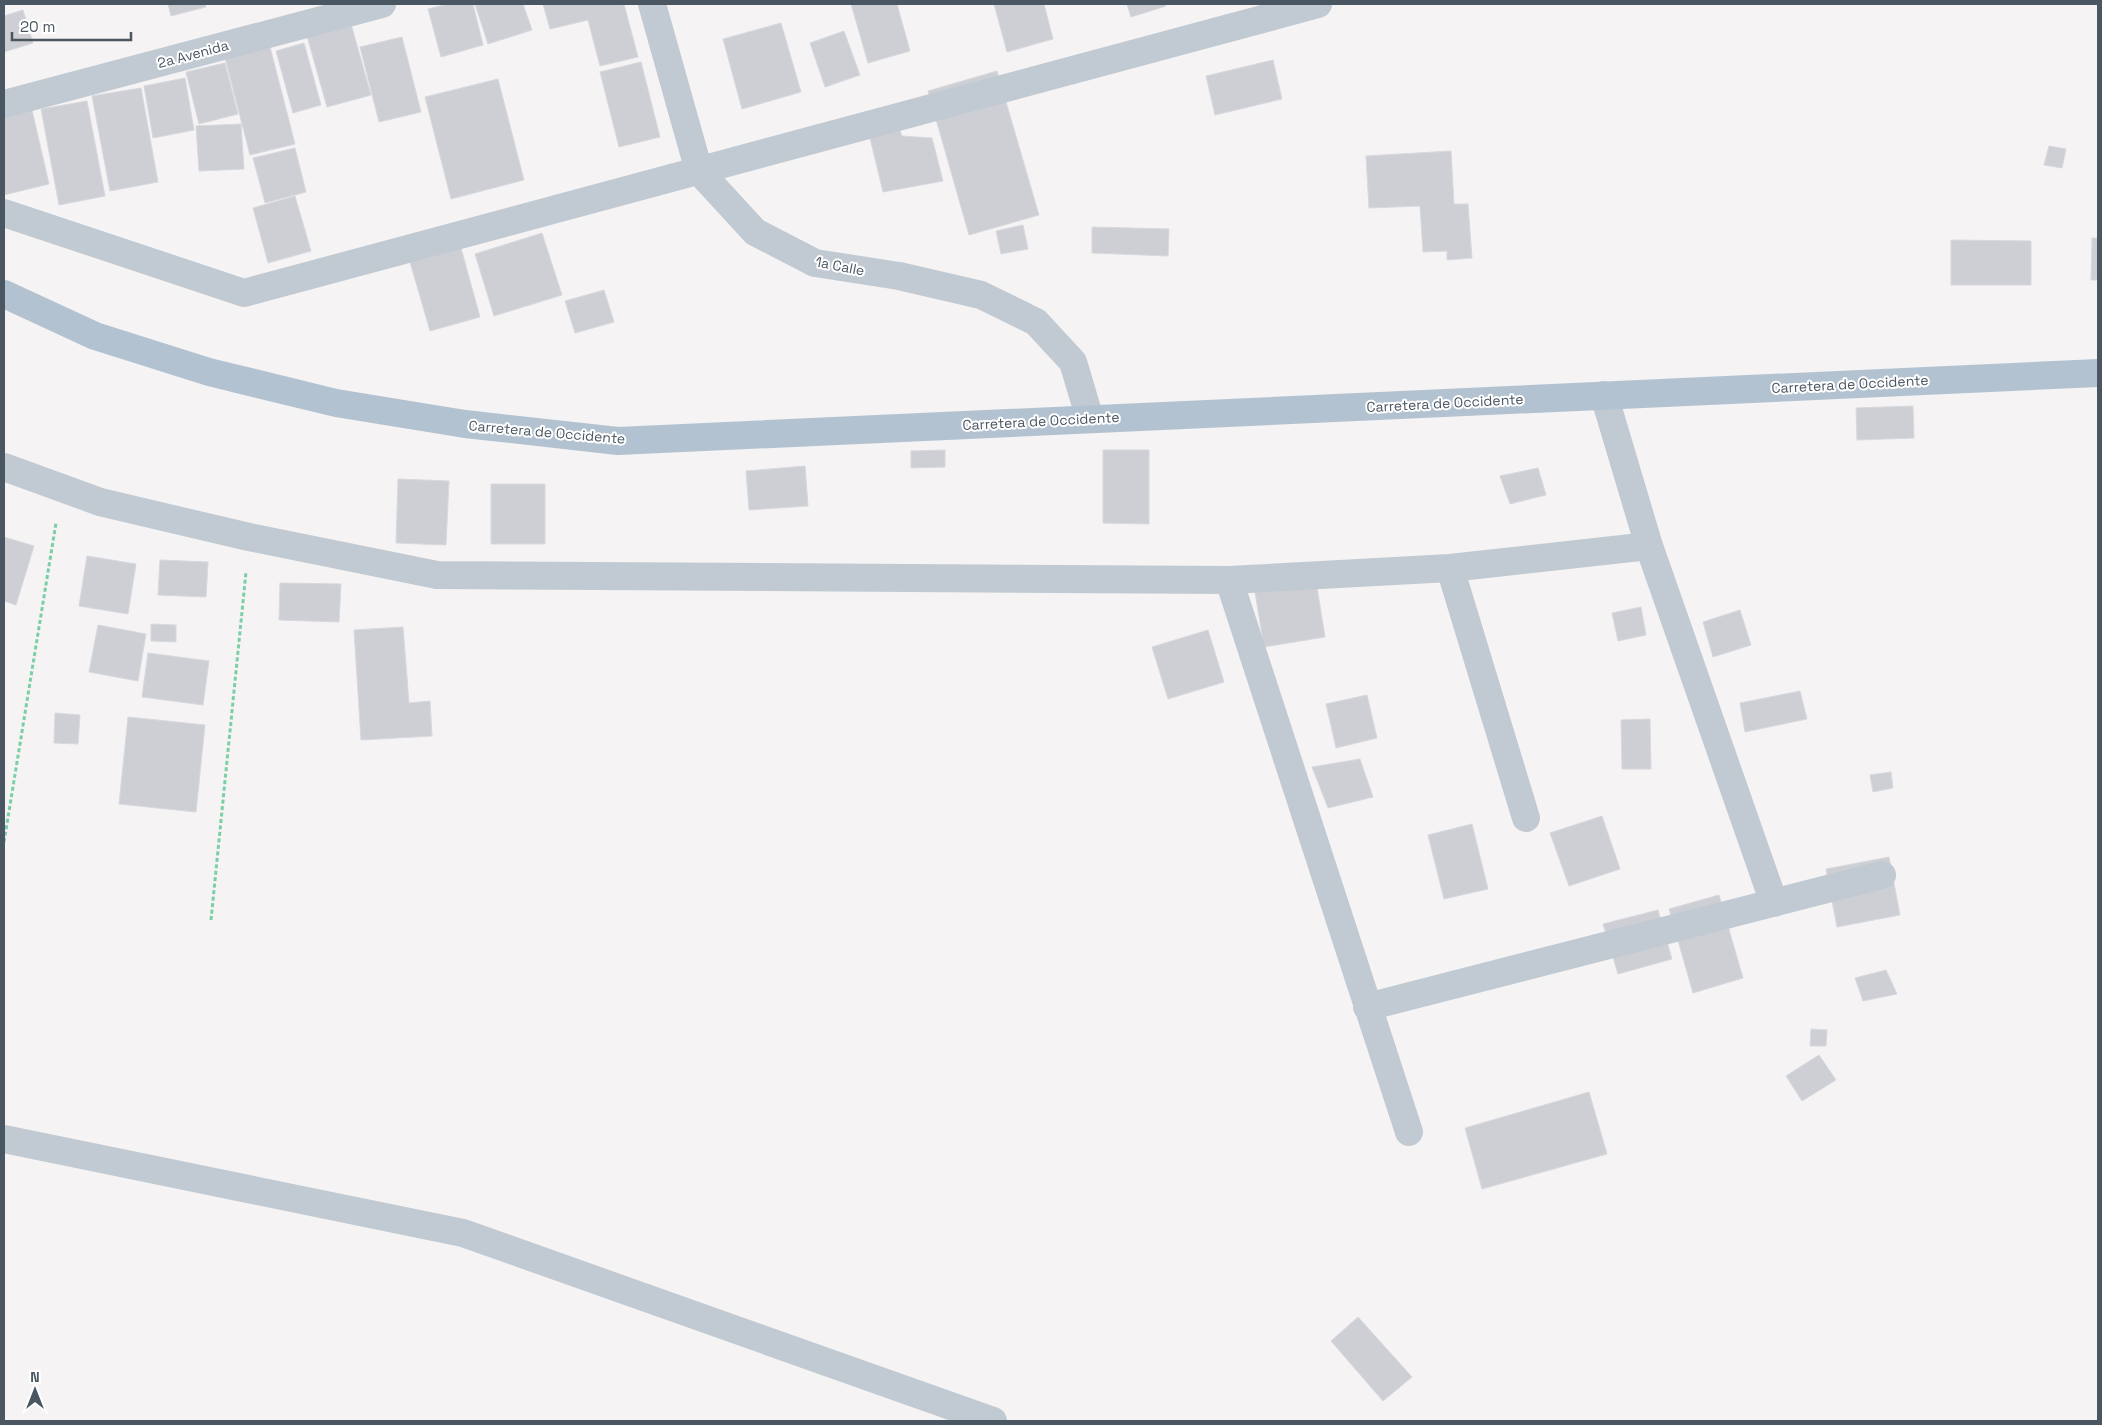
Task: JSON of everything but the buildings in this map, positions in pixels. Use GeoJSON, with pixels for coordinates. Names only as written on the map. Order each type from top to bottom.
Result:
{"type":"FeatureCollection","features":[{"type":"Feature","properties":{"kind":"main road","name":"Carretera de Occidente"},"geometry":{"type":"LineString","coordinates":[[4,294],[95,336],[209,372],[336,403],[465,424],[618,441],[2098,373]]}},
{"type":"Feature","properties":{"kind":"street","name":"2a Avenida"},"geometry":{"type":"LineString","coordinates":[[4,104],[382,4]]}},
{"type":"Feature","properties":{"kind":"street","name":"1a Calle"},"geometry":{"type":"LineString","coordinates":[[652,4],[699,171],[755,232],[815,263],[899,276],[981,295],[1036,322],[1072,362],[1090,419]]}},
{"type":"Feature","properties":{"kind":"street"},"geometry":{"type":"LineString","coordinates":[[4,213],[244,293],[1318,4]]}},
{"type":"Feature","properties":{"kind":"street"},"geometry":{"type":"LineString","coordinates":[[1604,396],[1649,546],[1774,902]]}},
{"type":"Feature","properties":{"kind":"street"},"geometry":{"type":"LineString","coordinates":[[4,467],[100,502],[249,537],[437,575],[1229,580],[1450,568],[1649,546]]}},
{"type":"Feature","properties":{"kind":"street"},"geometry":{"type":"LineString","coordinates":[[1450,568],[1526,818]]}},
{"type":"Feature","properties":{"kind":"street"},"geometry":{"type":"LineString","coordinates":[[1229,580],[1409,1132]]}},
{"type":"Feature","properties":{"kind":"street"},"geometry":{"type":"LineString","coordinates":[[1367,1007],[1882,875]]}},
{"type":"Feature","properties":{"kind":"street"},"geometry":{"type":"LineString","coordinates":[[4,1139],[463,1233],[993,1421]]}},
{"type":"Feature","properties":{"kind":"path"},"geometry":{"type":"LineString","coordinates":[[4,842],[62,488]]}},
{"type":"Feature","properties":{"kind":"path"},"geometry":{"type":"LineString","coordinates":[[211,920],[249,537]]}}]}
